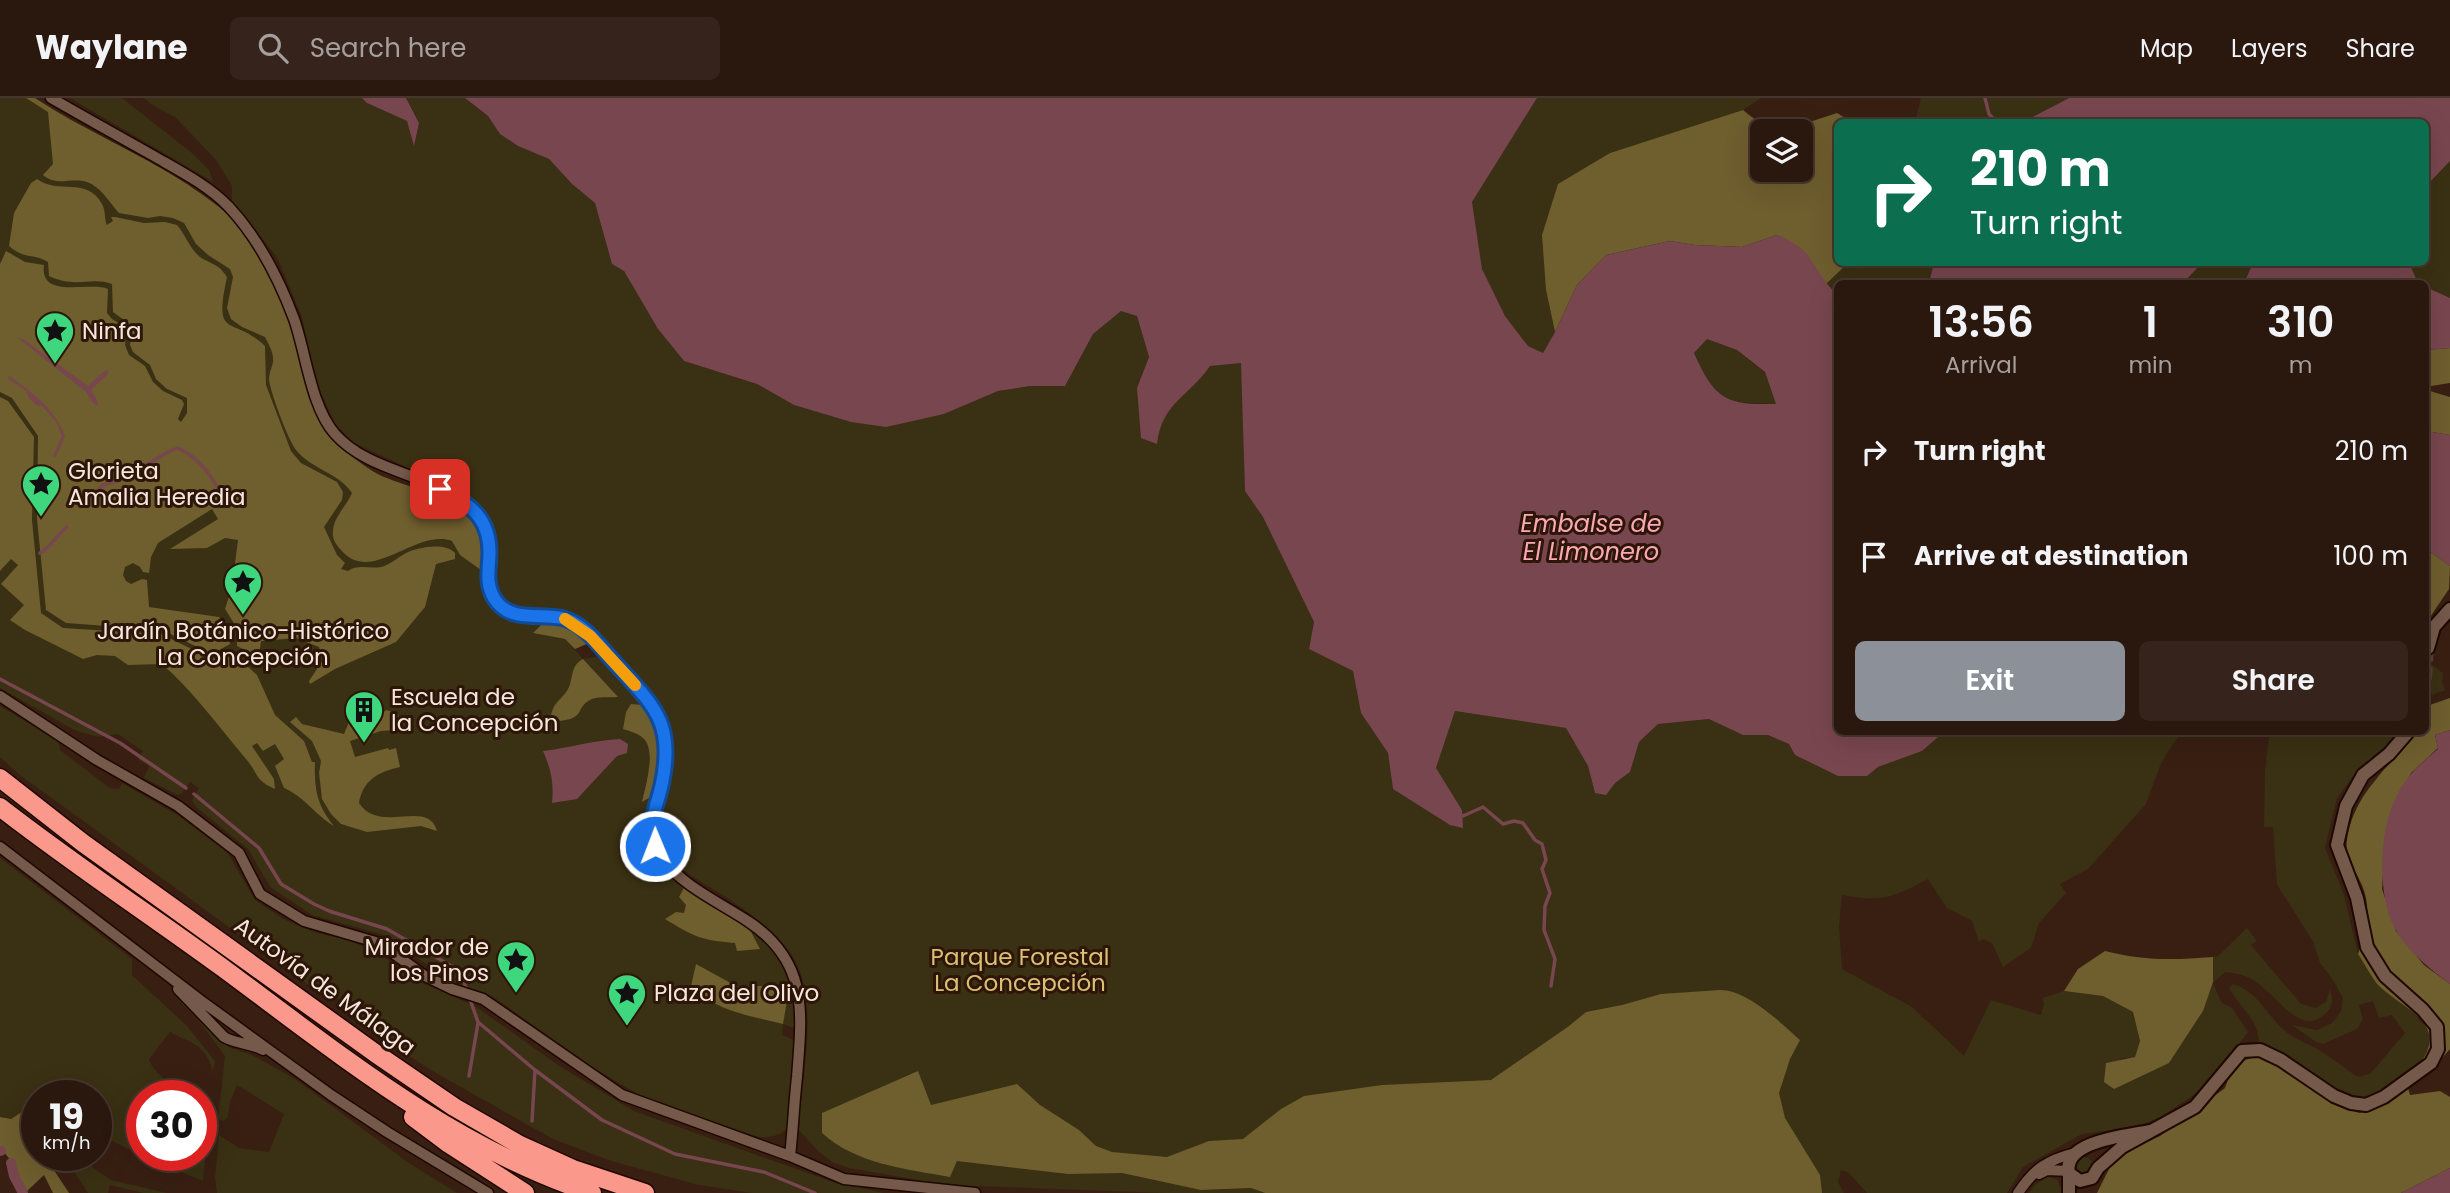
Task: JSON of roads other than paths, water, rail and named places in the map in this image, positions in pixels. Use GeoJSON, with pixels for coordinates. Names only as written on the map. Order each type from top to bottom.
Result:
{"type":"FeatureCollection","features":[{"type":"Feature","properties":{"kind":"highway","name":"Autovía de Málaga"},"geometry":{"type":"LineString","coordinates":[[0,778],[83,843],[454,1107],[520,1145],[563,1164],[645,1193]]}},
{"type":"Feature","properties":{"kind":"highway","name":"Autovía de Málaga"},"geometry":{"type":"LineString","coordinates":[[0,807],[367,1074],[442,1123],[501,1155],[592,1193]]}},
{"type":"Feature","properties":{"kind":"highway"},"geometry":{"type":"LineString","coordinates":[[367,1074],[397,1104],[449,1144],[525,1193]]}},
{"type":"Feature","properties":{"kind":"street"},"geometry":{"type":"LineString","coordinates":[[51,98],[188,176],[227,205],[263,250],[294,320],[311,386],[332,431],[347,446],[384,466],[458,497],[477,512],[488,533],[488,583],[494,598],[504,610],[523,615],[563,618],[578,626],[647,699],[660,717],[667,743],[667,762],[653,820],[655,846],[662,858],[683,879],[774,941],[796,980],[801,1013],[790,1156]]}},
{"type":"Feature","properties":{"kind":"street"},"geometry":{"type":"LineString","coordinates":[[2429,644],[2434,627],[2450,609]]}},
{"type":"Feature","properties":{"kind":"street"},"geometry":{"type":"LineString","coordinates":[[0,696],[97,760],[178,806],[239,853],[260,894],[304,920],[379,943],[425,976],[452,989],[483,999],[622,1095],[790,1156],[844,1179],[975,1193]]}},
{"type":"Feature","properties":{"kind":"street"},"geometry":{"type":"LineString","coordinates":[[2026,1181],[2047,1170],[2069,1172],[2080,1181],[2095,1173],[2122,1147],[2195,1107],[2242,1051],[2260,1049],[2334,1096],[2351,1103],[2366,1105],[2384,1097],[2431,1063],[2438,1049],[2437,1027],[2423,1010],[2385,976],[2367,947],[2357,898],[2337,845],[2346,806],[2363,775],[2389,754],[2405,735]]}},
{"type":"Feature","properties":{"kind":"street"},"geometry":{"type":"LineString","coordinates":[[0,847],[156,967],[331,1095],[488,1193]]}},
{"type":"Feature","properties":{"kind":"street"},"geometry":{"type":"LineString","coordinates":[[156,967],[224,1037],[240,1044],[257,1046],[282,1058]]}},
{"type":"Feature","properties":{"kind":"street"},"geometry":{"type":"LineString","coordinates":[[2069,1193],[2068,1161],[2078,1152],[2094,1142],[2149,1131]]}},
{"type":"Feature","properties":{"kind":"street"},"geometry":{"type":"LineString","coordinates":[[2018,1193],[2037,1168],[2058,1157],[2078,1152],[2094,1156],[2095,1173],[2088,1193]]}},
{"type":"Feature","properties":{"kind":"water"},"geometry":{"type":"Polygon","coordinates":[[[362,98],[406,98],[419,123],[414,146],[407,121],[367,103],[362,98]]]}},
{"type":"Feature","properties":{"kind":"water","name":"Embalse de El Limonero"},"geometry":{"type":"Polygon","coordinates":[[[465,98],[1537,98],[1472,202],[1482,269],[1505,316],[1528,346],[1543,353],[1577,285],[1606,255],[1670,241],[1742,247],[1777,235],[1803,250],[1834,291],[1834,735],[1941,735],[1922,751],[1878,767],[1867,776],[1838,776],[1795,755],[1789,744],[1768,735],[1743,735],[1709,719],[1658,724],[1639,742],[1630,772],[1615,783],[1606,795],[1595,793],[1588,766],[1566,728],[1455,711],[1436,768],[1462,810],[1463,828],[1450,825],[1393,789],[1388,753],[1361,713],[1353,671],[1309,649],[1314,622],[1263,517],[1245,491],[1241,363],[1210,366],[1170,409],[1164,418],[1157,444],[1141,438],[1137,388],[1149,357],[1137,316],[1121,311],[1093,334],[1065,386],[1030,386],[998,391],[944,414],[886,427],[851,422],[794,405],[757,384],[684,361],[658,329],[624,271],[612,264],[595,203],[572,184],[549,159],[518,146],[500,134],[488,116],[465,98]],[[1707,339],[1694,353],[1716,390],[1734,401],[1776,404],[1765,372],[1737,350],[1707,339]]]}},
{"type":"Feature","properties":{"kind":"water"},"geometry":{"type":"Polygon","coordinates":[[[2069,98],[2450,98],[2450,161],[2429,186],[2429,119],[2029,119],[2069,98]]]}},
{"type":"Feature","properties":{"kind":"water"},"geometry":{"type":"Polygon","coordinates":[[[1933,266],[2199,266],[2186,280],[1930,280],[1933,266]]]}},
{"type":"Feature","properties":{"kind":"water"},"geometry":{"type":"Polygon","coordinates":[[[2252,266],[2410,266],[2417,280],[2245,280],[2252,266]]]}},
{"type":"Feature","properties":{"kind":"water"},"geometry":{"type":"Polygon","coordinates":[[[2429,288],[2450,298],[2450,348],[2429,350],[2429,288]]]}},
{"type":"Feature","properties":{"kind":"water"},"geometry":{"type":"Polygon","coordinates":[[[18,338],[88,386],[104,371],[109,370],[91,390],[98,406],[86,392],[18,338]]]}},
{"type":"Feature","properties":{"kind":"water"},"geometry":{"type":"Polygon","coordinates":[[[9,376],[42,402],[61,426],[65,436],[56,457],[53,456],[62,436],[57,423],[42,406],[36,405],[29,398],[26,391],[7,378],[9,376]]]}},
{"type":"Feature","properties":{"kind":"water"},"geometry":{"type":"Polygon","coordinates":[[[2429,432],[2450,435],[2450,566],[2429,553],[2429,432]]]}},
{"type":"Feature","properties":{"kind":"water"},"geometry":{"type":"Polygon","coordinates":[[[2450,730],[2450,984],[2414,954],[2397,932],[2386,902],[2382,864],[2386,827],[2400,789],[2409,776],[2438,749],[2435,735],[2450,730]]]}},
{"type":"Feature","properties":{"kind":"water"},"geometry":{"type":"Polygon","coordinates":[[[620,739],[628,744],[627,753],[617,756],[577,799],[552,803],[551,776],[543,751],[620,739]]]}},
{"type":"Feature","properties":{"kind":"water"},"geometry":{"type":"Polygon","coordinates":[[[2450,1168],[2450,1193],[2401,1193],[2450,1168]]]}},
{"type":"Feature","properties":{"kind":"waterway"},"geometry":{"type":"LineString","coordinates":[[1985,98],[1989,114],[1993,119]]}},
{"type":"Feature","properties":{"kind":"waterway"},"geometry":{"type":"LineString","coordinates":[[81,503],[91,498],[103,485],[123,479],[178,448],[201,464],[226,502]]}},
{"type":"Feature","properties":{"kind":"waterway"},"geometry":{"type":"LineString","coordinates":[[40,553],[67,527]]}},
{"type":"Feature","properties":{"kind":"waterway"},"geometry":{"type":"LineString","coordinates":[[0,679],[120,743],[186,788]]}},
{"type":"Feature","properties":{"kind":"waterway"},"geometry":{"type":"LineString","coordinates":[[194,794],[259,848],[281,884],[329,911],[387,929],[460,971],[478,1022],[535,1070],[602,1120],[675,1154],[764,1172],[815,1193]]}},
{"type":"Feature","properties":{"kind":"waterway"},"geometry":{"type":"LineString","coordinates":[[1459,814],[1463,816],[1483,807],[1503,824],[1514,821],[1523,823],[1535,840],[1542,844],[1546,860],[1542,869],[1550,893],[1545,906],[1544,930],[1555,959],[1551,986]]}},
{"type":"Feature","properties":{"kind":"waterway"},"geometry":{"type":"LineString","coordinates":[[469,1076],[478,1023]]}},
{"type":"Feature","properties":{"kind":"waterway"},"geometry":{"type":"LineString","coordinates":[[532,1121],[535,1070]]}},
{"type":"Feature","properties":{"kind":"waterway"},"geometry":{"type":"LineString","coordinates":[[11,1163],[23,1193]]}},
{"type":"Feature","properties":{"kind":"place","name":"Ninfa"},"geometry":{"type":"Point","coordinates":[55,365]}},
{"type":"Feature","properties":{"kind":"place","name":"Glorieta Amalia Heredia"},"geometry":{"type":"Point","coordinates":[41,518]}},
{"type":"Feature","properties":{"kind":"place","name":"Jardín Botánico-Histórico La Concepción"},"geometry":{"type":"Point","coordinates":[243,616]}},
{"type":"Feature","properties":{"kind":"place","name":"Escuela de la Concepción"},"geometry":{"type":"Point","coordinates":[364,744]}},
{"type":"Feature","properties":{"kind":"place","name":"Mirador de los Pinos"},"geometry":{"type":"Point","coordinates":[516,994]}},
{"type":"Feature","properties":{"kind":"place","name":"Plaza del Olivo"},"geometry":{"type":"Point","coordinates":[627,1027]}},
{"type":"Feature","properties":{"kind":"park label","name":"Parque Forestal La Concepción"},"geometry":{"type":"Point","coordinates":[1020,970]}}]}
